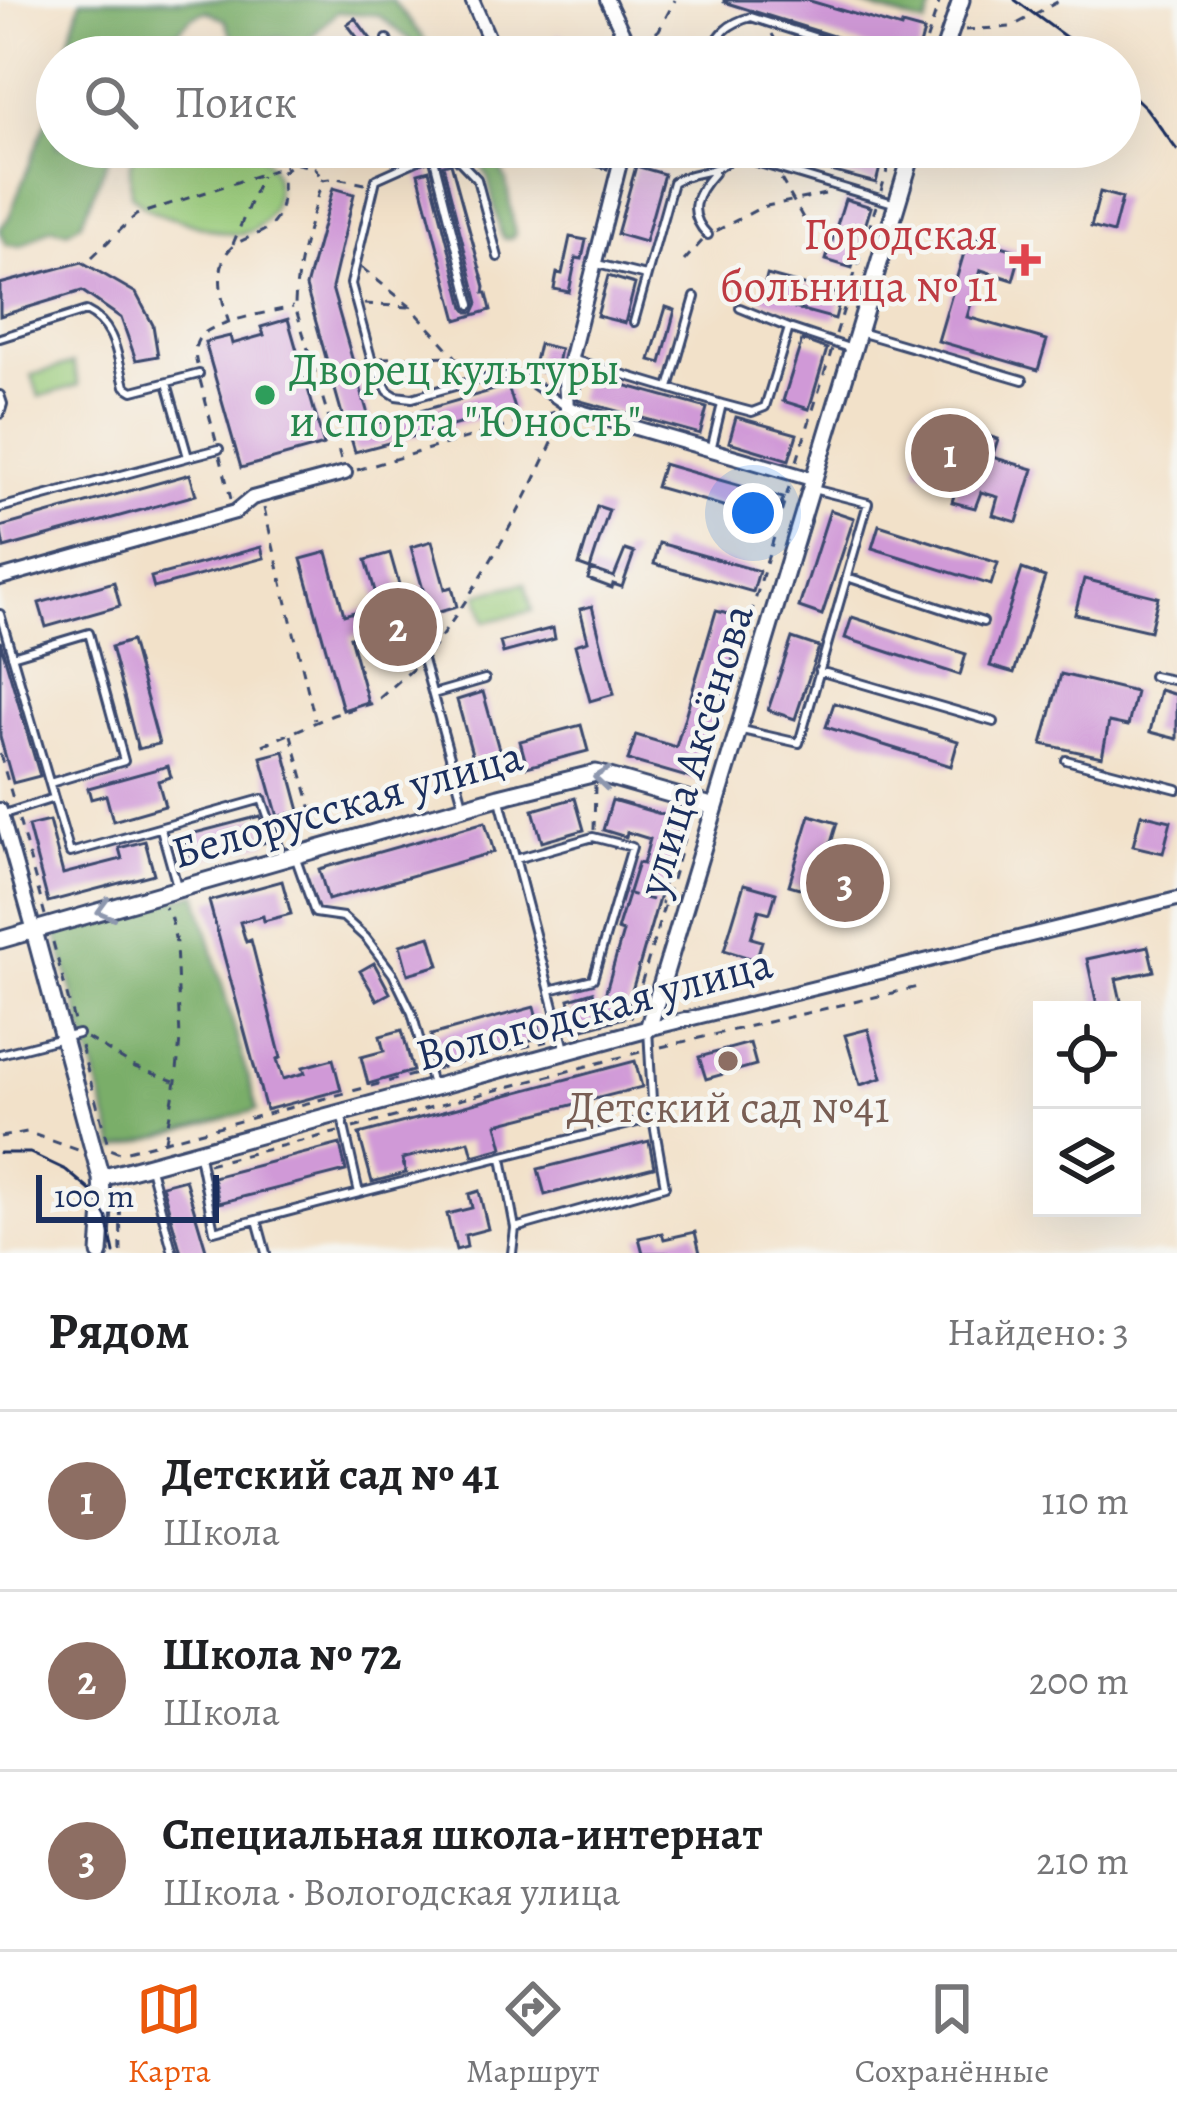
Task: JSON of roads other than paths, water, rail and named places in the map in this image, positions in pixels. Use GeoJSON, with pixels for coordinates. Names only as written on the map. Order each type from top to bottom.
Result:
{"type":"FeatureCollection","features":[{"type":"Feature","properties":{"kind":"street"},"geometry":{"type":"LineString","coordinates":[[472,0],[488,36]]}},
{"type":"Feature","properties":{"kind":"street"},"geometry":{"type":"LineString","coordinates":[[607,0],[624,36]]}},
{"type":"Feature","properties":{"kind":"street"},"geometry":{"type":"LineString","coordinates":[[949,36],[960,0]]}},
{"type":"Feature","properties":{"kind":"street"},"geometry":{"type":"LineString","coordinates":[[619,168],[566,381],[568,408],[814,485]]}},
{"type":"Feature","properties":{"kind":"street","name":"улица Аксёнова"},"geometry":{"type":"LineString","coordinates":[[648,1029],[908,168]]}},
{"type":"Feature","properties":{"kind":"street"},"geometry":{"type":"LineString","coordinates":[[0,578],[235,512],[260,495],[345,473]]}},
{"type":"Feature","properties":{"kind":"street","name":"Белорусская улица"},"geometry":{"type":"LineString","coordinates":[[0,940],[499,796],[596,773],[715,806]]}},
{"type":"Feature","properties":{"kind":"street"},"geometry":{"type":"LineString","coordinates":[[1,813],[102,1150],[100,1253]]}},
{"type":"Feature","properties":{"kind":"street","name":"Вологодская улица"},"geometry":{"type":"LineString","coordinates":[[101,1178],[166,1160],[200,1159],[343,1122],[433,1089],[648,1029],[1177,899]]}},
{"type":"Feature","properties":{"kind":"lane"},"geometry":{"type":"LineString","coordinates":[[719,36],[734,22],[752,17],[812,36]]}},
{"type":"Feature","properties":{"kind":"lane"},"geometry":{"type":"LineString","coordinates":[[398,168],[376,179],[351,284],[371,358],[388,391],[412,398],[506,375],[526,379],[568,408]]}},
{"type":"Feature","properties":{"kind":"lane"},"geometry":{"type":"LineString","coordinates":[[436,168],[471,305]]}},
{"type":"Feature","properties":{"kind":"lane"},"geometry":{"type":"LineString","coordinates":[[466,168],[477,179],[498,257]]}},
{"type":"Feature","properties":{"kind":"lane"},"geometry":{"type":"LineString","coordinates":[[777,168],[897,204]]}},
{"type":"Feature","properties":{"kind":"lane"},"geometry":{"type":"LineString","coordinates":[[708,235],[694,211],[700,191],[716,170]]}},
{"type":"Feature","properties":{"kind":"lane"},"geometry":{"type":"LineString","coordinates":[[634,322],[674,180],[716,170]]}},
{"type":"Feature","properties":{"kind":"lane"},"geometry":{"type":"LineString","coordinates":[[595,263],[646,277]]}},
{"type":"Feature","properties":{"kind":"lane"},"geometry":{"type":"LineString","coordinates":[[669,388],[695,297]]}},
{"type":"Feature","properties":{"kind":"lane"},"geometry":{"type":"LineString","coordinates":[[740,308],[789,328],[1023,380]]}},
{"type":"Feature","properties":{"kind":"lane"},"geometry":{"type":"LineString","coordinates":[[0,338],[86,311],[108,326],[125,386],[133,392],[199,374]]}},
{"type":"Feature","properties":{"kind":"lane"},"geometry":{"type":"LineString","coordinates":[[571,359],[752,412],[765,407],[789,328]]}},
{"type":"Feature","properties":{"kind":"lane"},"geometry":{"type":"LineString","coordinates":[[167,383],[188,457]]}},
{"type":"Feature","properties":{"kind":"lane"},"geometry":{"type":"LineString","coordinates":[[0,395],[0,414]]}},
{"type":"Feature","properties":{"kind":"lane"},"geometry":{"type":"LineString","coordinates":[[712,450],[722,404]]}},
{"type":"Feature","properties":{"kind":"lane"},"geometry":{"type":"LineString","coordinates":[[0,508],[219,449]]}},
{"type":"Feature","properties":{"kind":"lane"},"geometry":{"type":"LineString","coordinates":[[738,730],[799,743],[868,503],[814,485]]}},
{"type":"Feature","properties":{"kind":"lane"},"geometry":{"type":"LineString","coordinates":[[847,577],[983,622]]}},
{"type":"Feature","properties":{"kind":"lane"},"geometry":{"type":"LineString","coordinates":[[0,614],[70,853],[262,799],[315,913],[343,917],[393,974],[412,1013],[433,1089]]}},
{"type":"Feature","properties":{"kind":"lane"},"geometry":{"type":"LineString","coordinates":[[12,656],[89,633],[124,761],[50,783]]}},
{"type":"Feature","properties":{"kind":"lane"},"geometry":{"type":"LineString","coordinates":[[424,660],[464,807]]}},
{"type":"Feature","properties":{"kind":"lane"},"geometry":{"type":"LineString","coordinates":[[819,671],[994,722]]}},
{"type":"Feature","properties":{"kind":"lane"},"geometry":{"type":"LineString","coordinates":[[1153,676],[1177,681]]}},
{"type":"Feature","properties":{"kind":"lane"},"geometry":{"type":"LineString","coordinates":[[433,694],[485,679]]}},
{"type":"Feature","properties":{"kind":"lane"},"geometry":{"type":"LineString","coordinates":[[1066,760],[1177,789]]}},
{"type":"Feature","properties":{"kind":"lane"},"geometry":{"type":"LineString","coordinates":[[499,796],[566,1053]]}},
{"type":"Feature","properties":{"kind":"lane"},"geometry":{"type":"LineString","coordinates":[[1,813],[54,798]]}},
{"type":"Feature","properties":{"kind":"lane"},"geometry":{"type":"LineString","coordinates":[[161,828],[178,889]]}},
{"type":"Feature","properties":{"kind":"lane"},"geometry":{"type":"LineString","coordinates":[[516,860],[593,837],[632,848],[593,979],[550,990]]}},
{"type":"Feature","properties":{"kind":"lane"},"geometry":{"type":"LineString","coordinates":[[514,1228],[665,1186],[653,1118],[648,1029]]}},
{"type":"Feature","properties":{"kind":"lane"},"geometry":{"type":"LineString","coordinates":[[0,1054],[71,1036]]}},
{"type":"Feature","properties":{"kind":"lane"},"geometry":{"type":"LineString","coordinates":[[200,1159],[214,1231],[653,1118]]}},
{"type":"Feature","properties":{"kind":"lane"},"geometry":{"type":"LineString","coordinates":[[343,1122],[359,1193]]}},
{"type":"Feature","properties":{"kind":"lane"},"geometry":{"type":"LineString","coordinates":[[501,1157],[514,1228],[512,1253]]}},
{"type":"Feature","properties":{"kind":"lane"},"geometry":{"type":"LineString","coordinates":[[149,1165],[173,1253]]}},
{"type":"Feature","properties":{"kind":"lane"},"geometry":{"type":"LineString","coordinates":[[257,1220],[266,1253]]}},
{"type":"Feature","properties":{"kind":"tram line"},"geometry":{"type":"LineString","coordinates":[[0,1153],[30,1153],[66,1170],[92,1192],[107,1218],[114,1253]]}},
{"type":"Feature","properties":{"kind":"railway"},"geometry":{"type":"LineString","coordinates":[[1015,0],[1064,36]]}},
{"type":"Feature","properties":{"kind":"railway"},"geometry":{"type":"LineString","coordinates":[[1141,103],[1177,150]]}},
{"type":"Feature","properties":{"kind":"place","name":"Городская больница № 11"},"geometry":{"type":"Point","coordinates":[1025,260]}},
{"type":"Feature","properties":{"kind":"place","name":"Дворец культуры и спорта \"Юность\""},"geometry":{"type":"Point","coordinates":[265,395]}},
{"type":"Feature","properties":{"kind":"place","name":"Детский сад № 41"},"geometry":{"type":"Point","coordinates":[950,453]}},
{"type":"Feature","properties":{"kind":"place","name":"Школа № 72"},"geometry":{"type":"Point","coordinates":[398,627]}},
{"type":"Feature","properties":{"kind":"place","name":"Специальная школа-интернат"},"geometry":{"type":"Point","coordinates":[845,883]}},
{"type":"Feature","properties":{"kind":"place","name":"Детский сад №41"},"geometry":{"type":"Point","coordinates":[728,1061]}}]}
